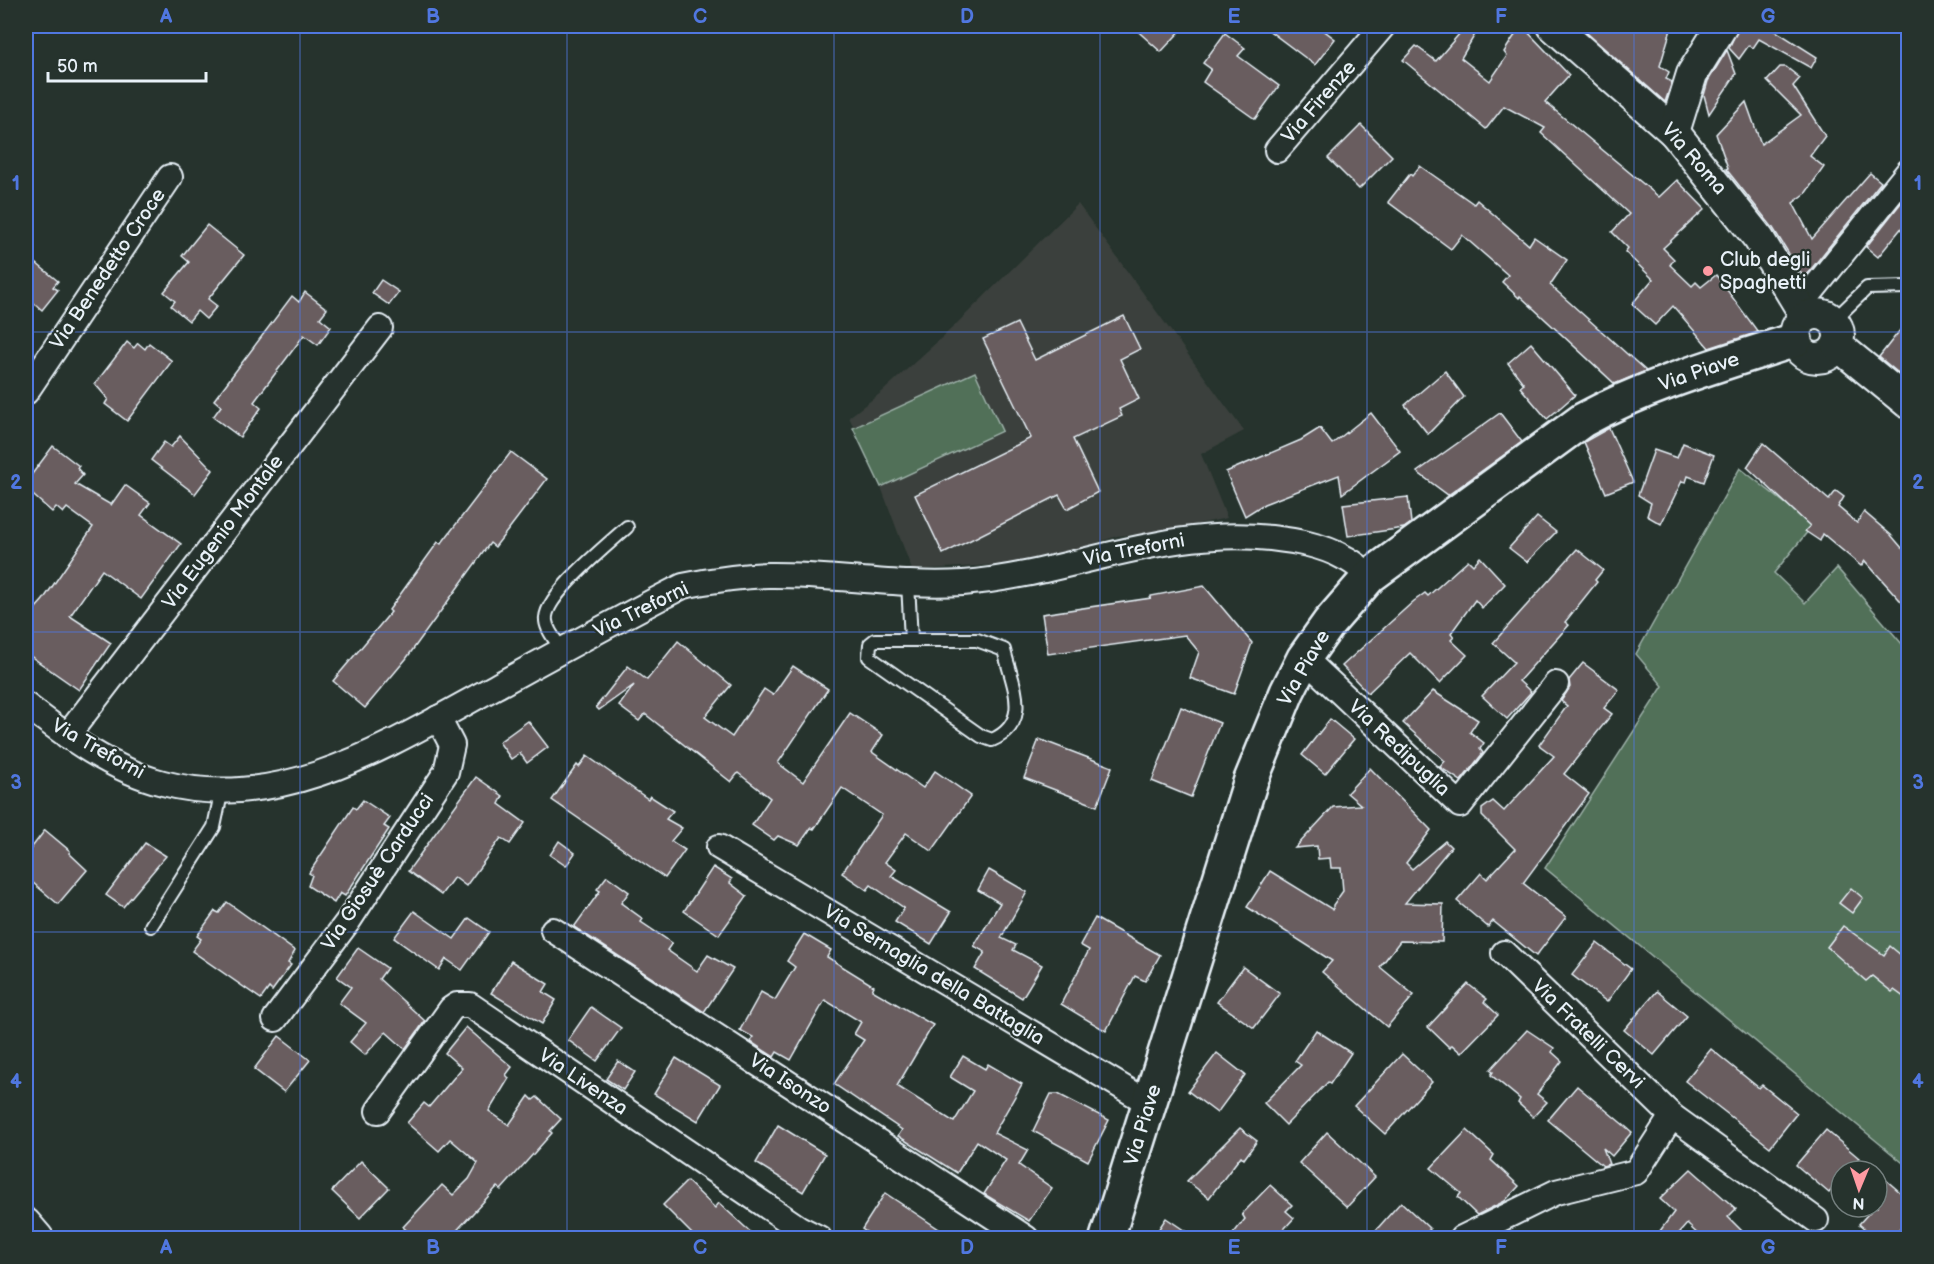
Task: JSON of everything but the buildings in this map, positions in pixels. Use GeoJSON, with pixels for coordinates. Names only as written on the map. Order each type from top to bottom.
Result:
{"type":"FeatureCollection","features":[{"type":"Feature","properties":{"kind":"main road","name":"Via Piave"},"geometry":{"type":"LineString","coordinates":[[1107,1239],[1251,780],[1287,692],[1304,658],[1329,623],[1370,576],[1583,420],[1615,403],[1814,326]]}},
{"type":"Feature","properties":{"kind":"street","name":"Via Firenze"},"geometry":{"type":"LineString","coordinates":[[1277,150],[1383,26]]}},
{"type":"Feature","properties":{"kind":"street","name":"Via Roma"},"geometry":{"type":"LineString","coordinates":[[1553,26],[1674,132],[1759,239],[1814,326],[1908,403]]}},
{"type":"Feature","properties":{"kind":"street"},"geometry":{"type":"LineString","coordinates":[[1674,132],[1692,74],[1722,26]]}},
{"type":"Feature","properties":{"kind":"street"},"geometry":{"type":"LineString","coordinates":[[1814,326],[1908,172]]}},
{"type":"Feature","properties":{"kind":"street","name":"Via Benedetto Croce"},"geometry":{"type":"LineString","coordinates":[[26,392],[170,177]]}},
{"type":"Feature","properties":{"kind":"street","name":"Via Eugenio Montale"},"geometry":{"type":"LineString","coordinates":[[67,736],[380,328]]}},
{"type":"Feature","properties":{"kind":"street","name":"Via Treforni"},"geometry":{"type":"LineString","coordinates":[[26,705],[67,736],[134,772],[163,783],[222,789],[252,788],[298,780],[338,768],[374,753],[683,586],[728,577],[770,575],[908,583],[995,579],[1153,543],[1214,536],[1302,541],[1345,558],[1370,576]]}},
{"type":"Feature","properties":{"kind":"street","name":"Via Redipuglia"},"geometry":{"type":"LineString","coordinates":[[1304,658],[1460,805],[1556,684]]}},
{"type":"Feature","properties":{"kind":"street","name":"Via Giosuè Carducci"},"geometry":{"type":"LineString","coordinates":[[275,1019],[349,920],[446,772],[452,745],[438,718]]}},
{"type":"Feature","properties":{"kind":"street","name":"Via Sernaglia della Battaglia"},"geometry":{"type":"LineString","coordinates":[[719,847],[1149,1103]]}},
{"type":"Feature","properties":{"kind":"street","name":"Via Isonzo"},"geometry":{"type":"LineString","coordinates":[[553,930],[1026,1239]]}},
{"type":"Feature","properties":{"kind":"street","name":"Via Fratelli Cervi"},"geometry":{"type":"LineString","coordinates":[[1504,953],[1672,1116],[1816,1220]]}},
{"type":"Feature","properties":{"kind":"street","name":"Via Livenza"},"geometry":{"type":"LineString","coordinates":[[378,1111],[451,1009],[457,1005],[470,1005],[799,1228],[819,1239]]}},
{"type":"Feature","properties":{"kind":"street"},"geometry":{"type":"LineString","coordinates":[[1462,1239],[1556,1192],[1636,1172],[1672,1116]]}},
{"type":"Feature","properties":{"kind":"street"},"geometry":{"type":"LineString","coordinates":[[26,1224],[38,1239]]}},
{"type":"Feature","properties":{"kind":"lane"},"geometry":{"type":"LineString","coordinates":[[1814,326],[1867,288],[1908,287]]}},
{"type":"Feature","properties":{"kind":"lane"},"geometry":{"type":"LineString","coordinates":[[562,650],[546,623],[546,611],[560,591],[627,527]]}},
{"type":"Feature","properties":{"kind":"lane"},"geometry":{"type":"LineString","coordinates":[[908,583],[911,640]]}},
{"type":"Feature","properties":{"kind":"lane"},"geometry":{"type":"LineString","coordinates":[[875,640],[911,640],[977,640],[1004,650],[1018,712],[1013,726],[1005,734],[992,740],[981,736],[868,657],[870,644],[875,640]]}},
{"type":"Feature","properties":{"kind":"lane"},"geometry":{"type":"LineString","coordinates":[[151,926],[214,828],[222,789]]}},
{"type":"Feature","properties":{"kind":"shaded area"},"geometry":{"type":"Polygon","coordinates":[[[1078,204],[1244,431],[1201,454],[1227,518],[1160,532],[1117,536],[1082,548],[1010,564],[912,570],[881,487],[849,417],[882,392],[949,331],[1078,204]]]}},
{"type":"Feature","properties":{"kind":"green space"},"geometry":{"type":"Polygon","coordinates":[[[975,372],[1002,431],[881,487],[853,428],[975,372]]]}},
{"type":"Feature","properties":{"kind":"green space"},"geometry":{"type":"Polygon","coordinates":[[[1740,468],[1813,525],[1774,573],[1805,603],[1837,568],[1908,651],[1908,1167],[1545,868],[1663,686],[1636,654],[1740,468]]]}},
{"type":"Feature","properties":{"kind":"place","name":"Club degli Spaghetti"},"geometry":{"type":"Point","coordinates":[1708,271]}}]}
